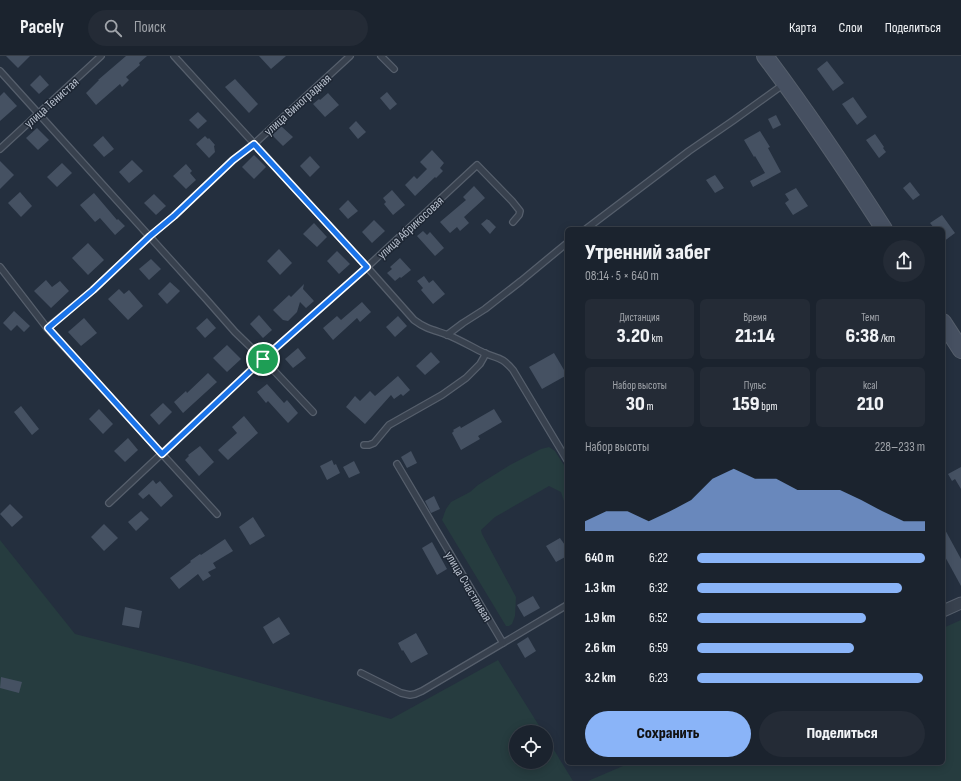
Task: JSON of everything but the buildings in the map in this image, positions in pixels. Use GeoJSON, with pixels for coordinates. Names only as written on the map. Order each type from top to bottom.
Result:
{"type":"FeatureCollection","features":[{"type":"Feature","properties":{"kind":"main road"},"geometry":{"type":"LineString","coordinates":[[765,56],[786,83],[883,227]]}},
{"type":"Feature","properties":{"kind":"main road"},"geometry":{"type":"LineString","coordinates":[[945,325],[961,350]]}},
{"type":"Feature","properties":{"kind":"street"},"geometry":{"type":"LineString","coordinates":[[945,610],[961,603]]}},
{"type":"Feature","properties":{"kind":"lane","name":"улица Тенистая"},"geometry":{"type":"LineString","coordinates":[[0,149],[101,56]]}},
{"type":"Feature","properties":{"kind":"lane"},"geometry":{"type":"LineString","coordinates":[[174,56],[414,320],[429,329],[447,335],[485,353],[502,359],[508,364],[565,457]]}},
{"type":"Feature","properties":{"kind":"lane","name":"улица Виноградная"},"geometry":{"type":"LineString","coordinates":[[48,328],[93,290],[233,160],[254,144],[350,56]]}},
{"type":"Feature","properties":{"kind":"lane"},"geometry":{"type":"LineString","coordinates":[[381,56],[394,68]]}},
{"type":"Feature","properties":{"kind":"lane"},"geometry":{"type":"LineString","coordinates":[[0,71],[235,332],[313,412]]}},
{"type":"Feature","properties":{"kind":"lane"},"geometry":{"type":"LineString","coordinates":[[589,227],[689,151],[786,83]]}},
{"type":"Feature","properties":{"kind":"lane","name":"улица Абрикосовая"},"geometry":{"type":"LineString","coordinates":[[109,503],[263,359],[367,267],[477,165],[520,211],[519,215],[513,222]]}},
{"type":"Feature","properties":{"kind":"lane"},"geometry":{"type":"LineString","coordinates":[[447,335],[485,309],[565,246]]}},
{"type":"Feature","properties":{"kind":"lane"},"geometry":{"type":"LineString","coordinates":[[0,267],[48,328],[217,514]]}},
{"type":"Feature","properties":{"kind":"lane"},"geometry":{"type":"LineString","coordinates":[[364,444],[369,445],[374,443],[389,425],[442,395],[466,378],[480,364],[485,353]]}},
{"type":"Feature","properties":{"kind":"lane","name":"улица Счастливая"},"geometry":{"type":"LineString","coordinates":[[397,464],[503,643]]}},
{"type":"Feature","properties":{"kind":"lane"},"geometry":{"type":"LineString","coordinates":[[361,673],[401,693],[408,695],[415,694],[565,606]]}},
{"type":"Feature","properties":{"kind":"green space"},"geometry":{"type":"Polygon","coordinates":[[[549,447],[555,451],[565,467],[565,504],[561,492],[549,486],[495,517],[481,530],[516,597],[515,616],[512,624],[506,626],[442,520],[446,509],[451,502],[470,492],[478,485],[510,465],[541,449],[549,447]]]}},
{"type":"Feature","properties":{"kind":"green space"},"geometry":{"type":"Polygon","coordinates":[[[0,540],[75,634],[188,663],[391,719],[498,660],[539,725],[509,725],[509,769],[553,769],[553,748],[573,781],[0,781],[0,540]]]}},
{"type":"Feature","properties":{"kind":"green space"},"geometry":{"type":"Polygon","coordinates":[[[961,620],[961,781],[588,781],[625,765],[945,765],[945,627],[961,620]]]}},
{"type":"Feature","properties":{"kind":"route"},"geometry":{"type":"LineString","coordinates":[[254,144],[367,267],[263,359],[162,454],[48,328],[93,290],[233,160],[254,144]]}}]}
